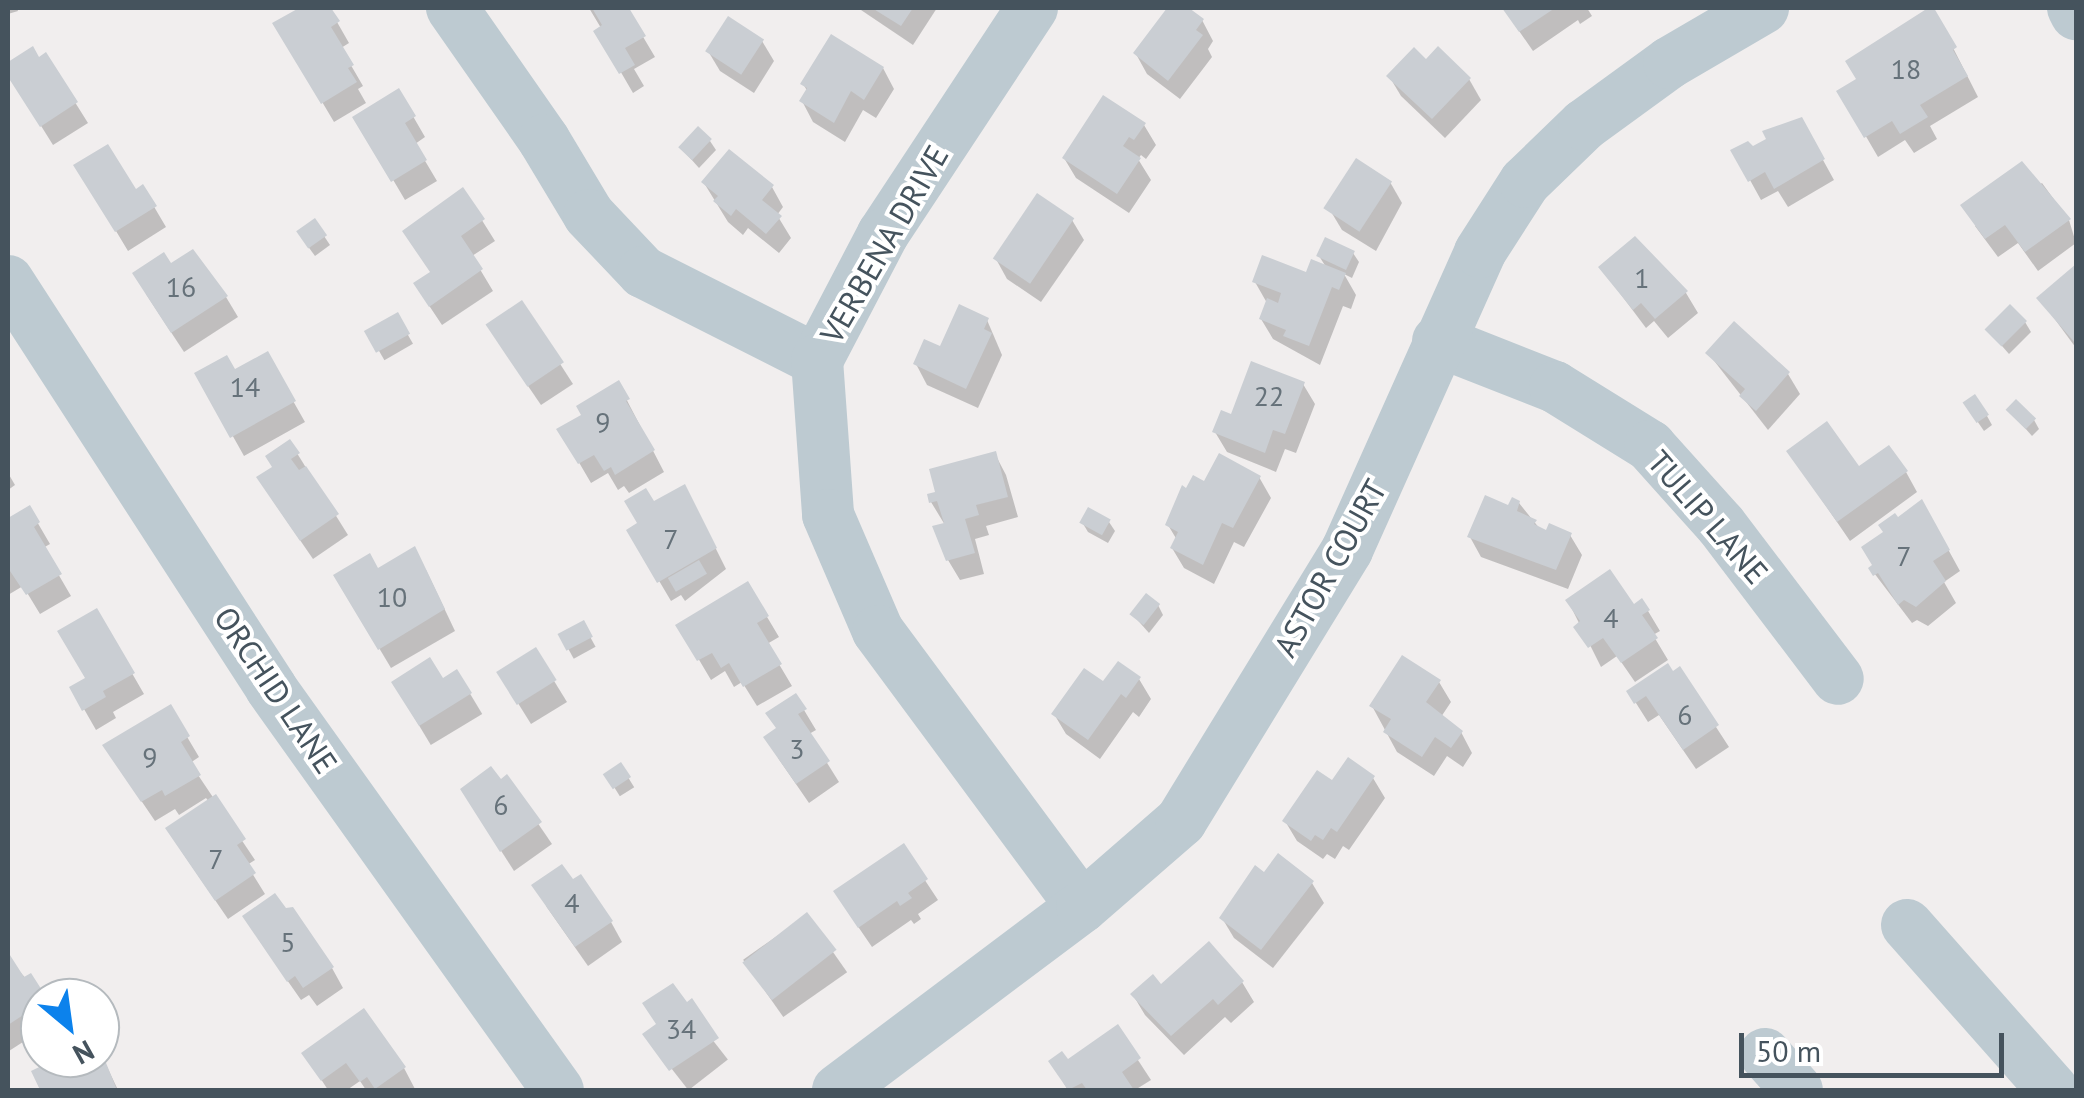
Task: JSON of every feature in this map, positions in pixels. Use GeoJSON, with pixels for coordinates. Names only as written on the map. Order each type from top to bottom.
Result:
{"type":"FeatureCollection","features":[{"type":"Feature","properties":{"kind":"street"},"geometry":{"type":"LineString","coordinates":[[452,8],[544,140],[588,215],[643,272],[817,360]]}},
{"type":"Feature","properties":{"kind":"street","name":"VERBENA DRIVE"},"geometry":{"type":"LineString","coordinates":[[1032,8],[883,234],[817,360],[828,515],[878,631],[1082,908]]}},
{"type":"Feature","properties":{"kind":"street","name":"ASTOR COURT"},"geometry":{"type":"LineString","coordinates":[[838,1090],[1082,908],[1182,821],[1347,550],[1480,252],[1525,182],[1584,125],[1669,64],[1763,8]]}},
{"type":"Feature","properties":{"kind":"street","name":"ORCHID LANE"},"geometry":{"type":"LineString","coordinates":[[8,281],[271,688],[558,1090]]}},
{"type":"Feature","properties":{"kind":"street","name":"TULIP LANE"},"geometry":{"type":"LineString","coordinates":[[1438,340],[1555,387],[1650,446],[1721,525],[1838,679]]}},
{"type":"Feature","properties":{"kind":"street"},"geometry":{"type":"LineString","coordinates":[[1907,925],[2054,1090]]}},
{"type":"Feature","properties":{"kind":"building"},"geometry":{"type":"Polygon","coordinates":[[[299,8],[331,8],[340,21],[331,27],[354,65],[348,68],[357,82],[321,104],[272,23],[299,8]]]}},
{"type":"Feature","properties":{"kind":"building"},"geometry":{"type":"Polygon","coordinates":[[[592,8],[629,8],[646,36],[625,48],[635,65],[619,74],[593,31],[602,25],[592,8]]]}},
{"type":"Feature","properties":{"kind":"building"},"geometry":{"type":"Polygon","coordinates":[[[872,8],[913,8],[901,26],[872,8]]]}},
{"type":"Feature","properties":{"kind":"building"},"geometry":{"type":"Polygon","coordinates":[[[1167,8],[1189,8],[1204,19],[1196,30],[1203,35],[1168,81],[1133,53],[1167,8]]]}},
{"type":"Feature","properties":{"kind":"building"},"geometry":{"type":"Polygon","coordinates":[[[1502,8],[1555,8],[1519,32],[1502,8]]]}},
{"type":"Feature","properties":{"kind":"building"},"geometry":{"type":"Polygon","coordinates":[[[1928,8],[1934,8],[1957,47],[1953,50],[1968,76],[1920,105],[1928,117],[1900,134],[1892,121],[1864,138],[1836,91],[1856,79],[1845,61],[1928,8]]]}},
{"type":"Feature","properties":{"kind":"building"},"geometry":{"type":"Polygon","coordinates":[[[728,16],[764,39],[741,75],[705,51],[728,16]]]}},
{"type":"Feature","properties":{"kind":"building"},"geometry":{"type":"Polygon","coordinates":[[[831,34],[884,67],[864,100],[851,91],[834,123],[799,101],[807,88],[800,84],[831,34]]]}},
{"type":"Feature","properties":{"kind":"building"},"geometry":{"type":"Polygon","coordinates":[[[33,46],[39,57],[46,52],[78,102],[40,127],[8,77],[8,62],[33,46]]]}},
{"type":"Feature","properties":{"kind":"building"},"geometry":{"type":"Polygon","coordinates":[[[1438,46],[1471,78],[1432,119],[1386,76],[1414,47],[1426,59],[1438,46]]]}},
{"type":"Feature","properties":{"kind":"building"},"geometry":{"type":"Polygon","coordinates":[[[399,88],[416,116],[405,123],[427,160],[391,182],[352,117],[399,88]]]}},
{"type":"Feature","properties":{"kind":"building"},"geometry":{"type":"Polygon","coordinates":[[[1103,95],[1146,123],[1134,140],[1129,137],[1123,146],[1141,158],[1117,194],[1062,158],[1103,95]]]}},
{"type":"Feature","properties":{"kind":"building"},"geometry":{"type":"Polygon","coordinates":[[[1802,117],[1825,159],[1774,189],[1765,172],[1748,182],[1730,150],[1748,141],[1753,146],[1766,139],[1762,131],[1802,117]]]}},
{"type":"Feature","properties":{"kind":"building"},"geometry":{"type":"Polygon","coordinates":[[[698,126],[712,139],[692,160],[678,147],[698,126]]]}},
{"type":"Feature","properties":{"kind":"building"},"geometry":{"type":"Polygon","coordinates":[[[108,144],[136,189],[143,184],[157,206],[115,232],[73,165],[108,144]]]}},
{"type":"Feature","properties":{"kind":"building"},"geometry":{"type":"Polygon","coordinates":[[[729,149],[774,185],[762,200],[782,216],[766,234],[736,209],[731,216],[713,201],[718,196],[701,182],[729,149]]]}},
{"type":"Feature","properties":{"kind":"building"},"geometry":{"type":"Polygon","coordinates":[[[1356,158],[1392,181],[1359,232],[1323,208],[1356,158]]]}},
{"type":"Feature","properties":{"kind":"building"},"geometry":{"type":"Polygon","coordinates":[[[2022,161],[2071,219],[2025,252],[2005,225],[1985,239],[1960,205],[2022,161]]]}},
{"type":"Feature","properties":{"kind":"building"},"geometry":{"type":"Polygon","coordinates":[[[463,187],[485,219],[461,236],[483,269],[429,307],[413,283],[430,272],[402,231],[463,187]]]}},
{"type":"Feature","properties":{"kind":"building"},"geometry":{"type":"Polygon","coordinates":[[[1037,193],[1074,218],[1030,284],[993,258],[1037,193]]]}},
{"type":"Feature","properties":{"kind":"building"},"geometry":{"type":"Polygon","coordinates":[[[315,218],[327,235],[308,248],[296,231],[315,218]]]}},
{"type":"Feature","properties":{"kind":"building"},"geometry":{"type":"Polygon","coordinates":[[[1635,236],[1688,291],[1655,319],[1641,303],[1633,310],[1598,267],[1635,236]]]}},
{"type":"Feature","properties":{"kind":"building"},"geometry":{"type":"Polygon","coordinates":[[[1325,237],[1355,251],[1346,270],[1316,256],[1325,237]]]}},
{"type":"Feature","properties":{"kind":"building"},"geometry":{"type":"Polygon","coordinates":[[[193,249],[228,296],[171,333],[132,273],[164,252],[171,263],[193,249]]]}},
{"type":"Feature","properties":{"kind":"building"},"geometry":{"type":"Polygon","coordinates":[[[1262,255],[1306,272],[1311,259],[1346,273],[1339,290],[1332,287],[1309,346],[1283,336],[1286,330],[1259,319],[1267,298],[1278,303],[1281,293],[1252,282],[1262,255]]]}},
{"type":"Feature","properties":{"kind":"building"},"geometry":{"type":"Polygon","coordinates":[[[2076,264],[2076,344],[2036,298],[2076,264]]]}},
{"type":"Feature","properties":{"kind":"building"},"geometry":{"type":"Polygon","coordinates":[[[522,300],[564,362],[527,387],[486,325],[522,300]]]}},
{"type":"Feature","properties":{"kind":"building"},"geometry":{"type":"Polygon","coordinates":[[[959,304],[989,318],[984,329],[992,333],[966,389],[913,364],[924,339],[940,346],[959,304]]]}},
{"type":"Feature","properties":{"kind":"building"},"geometry":{"type":"Polygon","coordinates":[[[2010,304],[2027,321],[2002,346],[1985,329],[2010,304]]]}},
{"type":"Feature","properties":{"kind":"building"},"geometry":{"type":"Polygon","coordinates":[[[398,312],[410,334],[376,353],[364,331],[398,312]]]}},
{"type":"Feature","properties":{"kind":"building"},"geometry":{"type":"Polygon","coordinates":[[[1734,321],[1790,372],[1756,411],[1739,396],[1745,389],[1705,353],[1734,321]]]}},
{"type":"Feature","properties":{"kind":"building"},"geometry":{"type":"Polygon","coordinates":[[[268,351],[296,401],[230,438],[194,373],[227,355],[235,369],[268,351]]]}},
{"type":"Feature","properties":{"kind":"building"},"geometry":{"type":"Polygon","coordinates":[[[1251,361],[1305,382],[1285,434],[1273,430],[1265,453],[1212,432],[1221,410],[1231,414],[1251,361]]]}},
{"type":"Feature","properties":{"kind":"building"},"geometry":{"type":"Polygon","coordinates":[[[619,380],[630,399],[626,401],[655,450],[615,475],[611,467],[604,471],[594,455],[578,464],[556,429],[581,415],[576,406],[619,380]]]}},
{"type":"Feature","properties":{"kind":"building"},"geometry":{"type":"Polygon","coordinates":[[[1975,394],[1989,415],[1977,423],[1963,402],[1975,394]]]}},
{"type":"Feature","properties":{"kind":"building"},"geometry":{"type":"Polygon","coordinates":[[[2016,399],[2036,418],[2026,429],[2006,410],[2016,399]]]}},
{"type":"Feature","properties":{"kind":"building"},"geometry":{"type":"Polygon","coordinates":[[[1827,421],[1859,466],[1889,445],[1908,471],[1837,522],[1786,451],[1827,421]]]}},
{"type":"Feature","properties":{"kind":"building"},"geometry":{"type":"Polygon","coordinates":[[[290,439],[300,453],[291,459],[299,470],[306,466],[339,514],[300,541],[256,477],[272,467],[265,456],[290,439]]]}},
{"type":"Feature","properties":{"kind":"building"},"geometry":{"type":"Polygon","coordinates":[[[996,451],[1008,497],[976,505],[979,515],[965,519],[975,553],[946,561],[932,526],[944,523],[937,501],[929,503],[927,494],[935,492],[929,469],[996,451]]]}},
{"type":"Feature","properties":{"kind":"building"},"geometry":{"type":"Polygon","coordinates":[[[1219,453],[1261,476],[1233,528],[1222,523],[1203,565],[1170,548],[1178,532],[1165,525],[1182,485],[1186,488],[1193,475],[1204,481],[1219,453]]]}},
{"type":"Feature","properties":{"kind":"building"},"geometry":{"type":"Polygon","coordinates":[[[685,484],[717,548],[657,583],[626,530],[637,523],[624,501],[646,488],[654,501],[685,484]]]}},
{"type":"Feature","properties":{"kind":"building"},"geometry":{"type":"Polygon","coordinates":[[[1485,495],[1508,505],[1512,497],[1520,501],[1517,511],[1537,520],[1534,524],[1546,530],[1549,523],[1572,533],[1556,570],[1467,537],[1485,495]]]}},
{"type":"Feature","properties":{"kind":"building"},"geometry":{"type":"Polygon","coordinates":[[[1922,499],[1950,550],[1933,561],[1946,581],[1916,607],[1904,600],[1898,605],[1878,573],[1873,576],[1868,568],[1872,565],[1861,547],[1883,532],[1878,525],[1895,513],[1898,517],[1922,499]]]}},
{"type":"Feature","properties":{"kind":"building"},"geometry":{"type":"Polygon","coordinates":[[[30,505],[40,522],[34,527],[62,574],[26,595],[8,568],[8,518],[30,505]]]}},
{"type":"Feature","properties":{"kind":"building"},"geometry":{"type":"Polygon","coordinates":[[[1088,507],[1111,520],[1102,535],[1079,523],[1088,507]]]}},
{"type":"Feature","properties":{"kind":"building"},"geometry":{"type":"Polygon","coordinates":[[[415,546],[445,609],[378,650],[333,575],[370,553],[378,568],[415,546]]]}},
{"type":"Feature","properties":{"kind":"building"},"geometry":{"type":"Polygon","coordinates":[[[699,560],[707,574],[676,592],[668,578],[699,560]]]}},
{"type":"Feature","properties":{"kind":"building"},"geometry":{"type":"Polygon","coordinates":[[[1610,569],[1634,604],[1642,598],[1650,610],[1642,615],[1658,638],[1621,663],[1603,638],[1588,648],[1573,627],[1580,621],[1565,600],[1610,569]]]}},
{"type":"Feature","properties":{"kind":"building"},"geometry":{"type":"Polygon","coordinates":[[[748,581],[769,616],[757,623],[782,664],[743,687],[729,663],[721,668],[712,653],[697,661],[675,625],[748,581]]]}},
{"type":"Feature","properties":{"kind":"building"},"geometry":{"type":"Polygon","coordinates":[[[1146,593],[1160,604],[1144,625],[1129,614],[1146,593]]]}},
{"type":"Feature","properties":{"kind":"building"},"geometry":{"type":"Polygon","coordinates":[[[97,608],[135,673],[103,691],[106,697],[82,711],[69,687],[85,678],[57,631],[97,608]]]}},
{"type":"Feature","properties":{"kind":"building"},"geometry":{"type":"Polygon","coordinates":[[[584,620],[593,637],[566,651],[558,634],[584,620]]]}},
{"type":"Feature","properties":{"kind":"building"},"geometry":{"type":"Polygon","coordinates":[[[536,647],[557,680],[517,705],[496,672],[536,647]]]}},
{"type":"Feature","properties":{"kind":"building"},"geometry":{"type":"Polygon","coordinates":[[[1402,655],[1441,680],[1426,702],[1463,731],[1451,748],[1435,737],[1422,757],[1383,732],[1391,719],[1369,706],[1402,655]]]}},
{"type":"Feature","properties":{"kind":"building"},"geometry":{"type":"Polygon","coordinates":[[[430,657],[443,678],[457,669],[472,693],[419,726],[391,682],[430,657]]]}},
{"type":"Feature","properties":{"kind":"building"},"geometry":{"type":"Polygon","coordinates":[[[1118,661],[1141,677],[1126,698],[1121,694],[1088,740],[1051,714],[1084,668],[1103,681],[1118,661]]]}},
{"type":"Feature","properties":{"kind":"building"},"geometry":{"type":"Polygon","coordinates":[[[1668,663],[1673,671],[1680,666],[1719,725],[1683,750],[1646,696],[1634,704],[1626,691],[1668,663]]]}},
{"type":"Feature","properties":{"kind":"building"},"geometry":{"type":"Polygon","coordinates":[[[796,693],[807,709],[798,714],[830,761],[796,784],[763,737],[776,728],[765,713],[796,693]]]}},
{"type":"Feature","properties":{"kind":"building"},"geometry":{"type":"Polygon","coordinates":[[[171,704],[190,736],[181,742],[201,775],[165,796],[162,790],[141,802],[102,745],[171,704]]]}},
{"type":"Feature","properties":{"kind":"building"},"geometry":{"type":"Polygon","coordinates":[[[1348,757],[1375,776],[1337,832],[1331,828],[1323,840],[1315,835],[1311,841],[1282,821],[1317,770],[1332,780],[1348,757]]]}},
{"type":"Feature","properties":{"kind":"building"},"geometry":{"type":"Polygon","coordinates":[[[621,762],[631,777],[613,789],[603,774],[621,762]]]}},
{"type":"Feature","properties":{"kind":"building"},"geometry":{"type":"Polygon","coordinates":[[[491,766],[501,779],[507,774],[542,822],[500,852],[460,789],[491,766]]]}},
{"type":"Feature","properties":{"kind":"building"},"geometry":{"type":"Polygon","coordinates":[[[216,794],[246,839],[237,845],[256,873],[215,901],[165,828],[216,794]]]}},
{"type":"Feature","properties":{"kind":"building"},"geometry":{"type":"Polygon","coordinates":[[[904,843],[928,879],[908,893],[912,898],[900,906],[897,901],[858,928],[833,891],[904,843]]]}},
{"type":"Feature","properties":{"kind":"building"},"geometry":{"type":"Polygon","coordinates":[[[1278,853],[1314,881],[1261,950],[1219,918],[1255,865],[1264,872],[1278,853]]]}},
{"type":"Feature","properties":{"kind":"building"},"geometry":{"type":"Polygon","coordinates":[[[562,864],[573,879],[581,874],[613,921],[575,947],[531,885],[562,864]]]}},
{"type":"Feature","properties":{"kind":"building"},"geometry":{"type":"Polygon","coordinates":[[[275,893],[286,908],[293,907],[334,967],[303,988],[295,976],[287,982],[242,916],[275,893]]]}},
{"type":"Feature","properties":{"kind":"building"},"geometry":{"type":"Polygon","coordinates":[[[807,912],[837,950],[772,1000],[742,962],[807,912]]]}},
{"type":"Feature","properties":{"kind":"building"},"geometry":{"type":"Polygon","coordinates":[[[1209,941],[1244,981],[1218,1005],[1213,999],[1171,1036],[1130,994],[1153,974],[1161,984],[1209,941]]]}},
{"type":"Feature","properties":{"kind":"building"},"geometry":{"type":"Polygon","coordinates":[[[8,952],[24,977],[31,973],[34,978],[20,978],[20,1017],[8,1025],[8,952]]]}},
{"type":"Feature","properties":{"kind":"building"},"geometry":{"type":"Polygon","coordinates":[[[673,983],[687,1002],[692,998],[719,1038],[669,1071],[642,1034],[656,1024],[642,1003],[673,983]]]}},
{"type":"Feature","properties":{"kind":"building"},"geometry":{"type":"Polygon","coordinates":[[[364,1008],[406,1067],[375,1089],[367,1077],[360,1082],[346,1063],[321,1081],[301,1053],[364,1008]]]}},
{"type":"Feature","properties":{"kind":"building"},"geometry":{"type":"Polygon","coordinates":[[[1118,1024],[1141,1058],[1122,1072],[1134,1090],[1087,1090],[1082,1083],[1068,1090],[1048,1061],[1062,1051],[1068,1059],[1118,1024]]]}},
{"type":"Feature","properties":{"kind":"building"},"geometry":{"type":"Polygon","coordinates":[[[34,1078],[112,1078],[117,1090],[40,1090],[34,1078]]]}}]}
